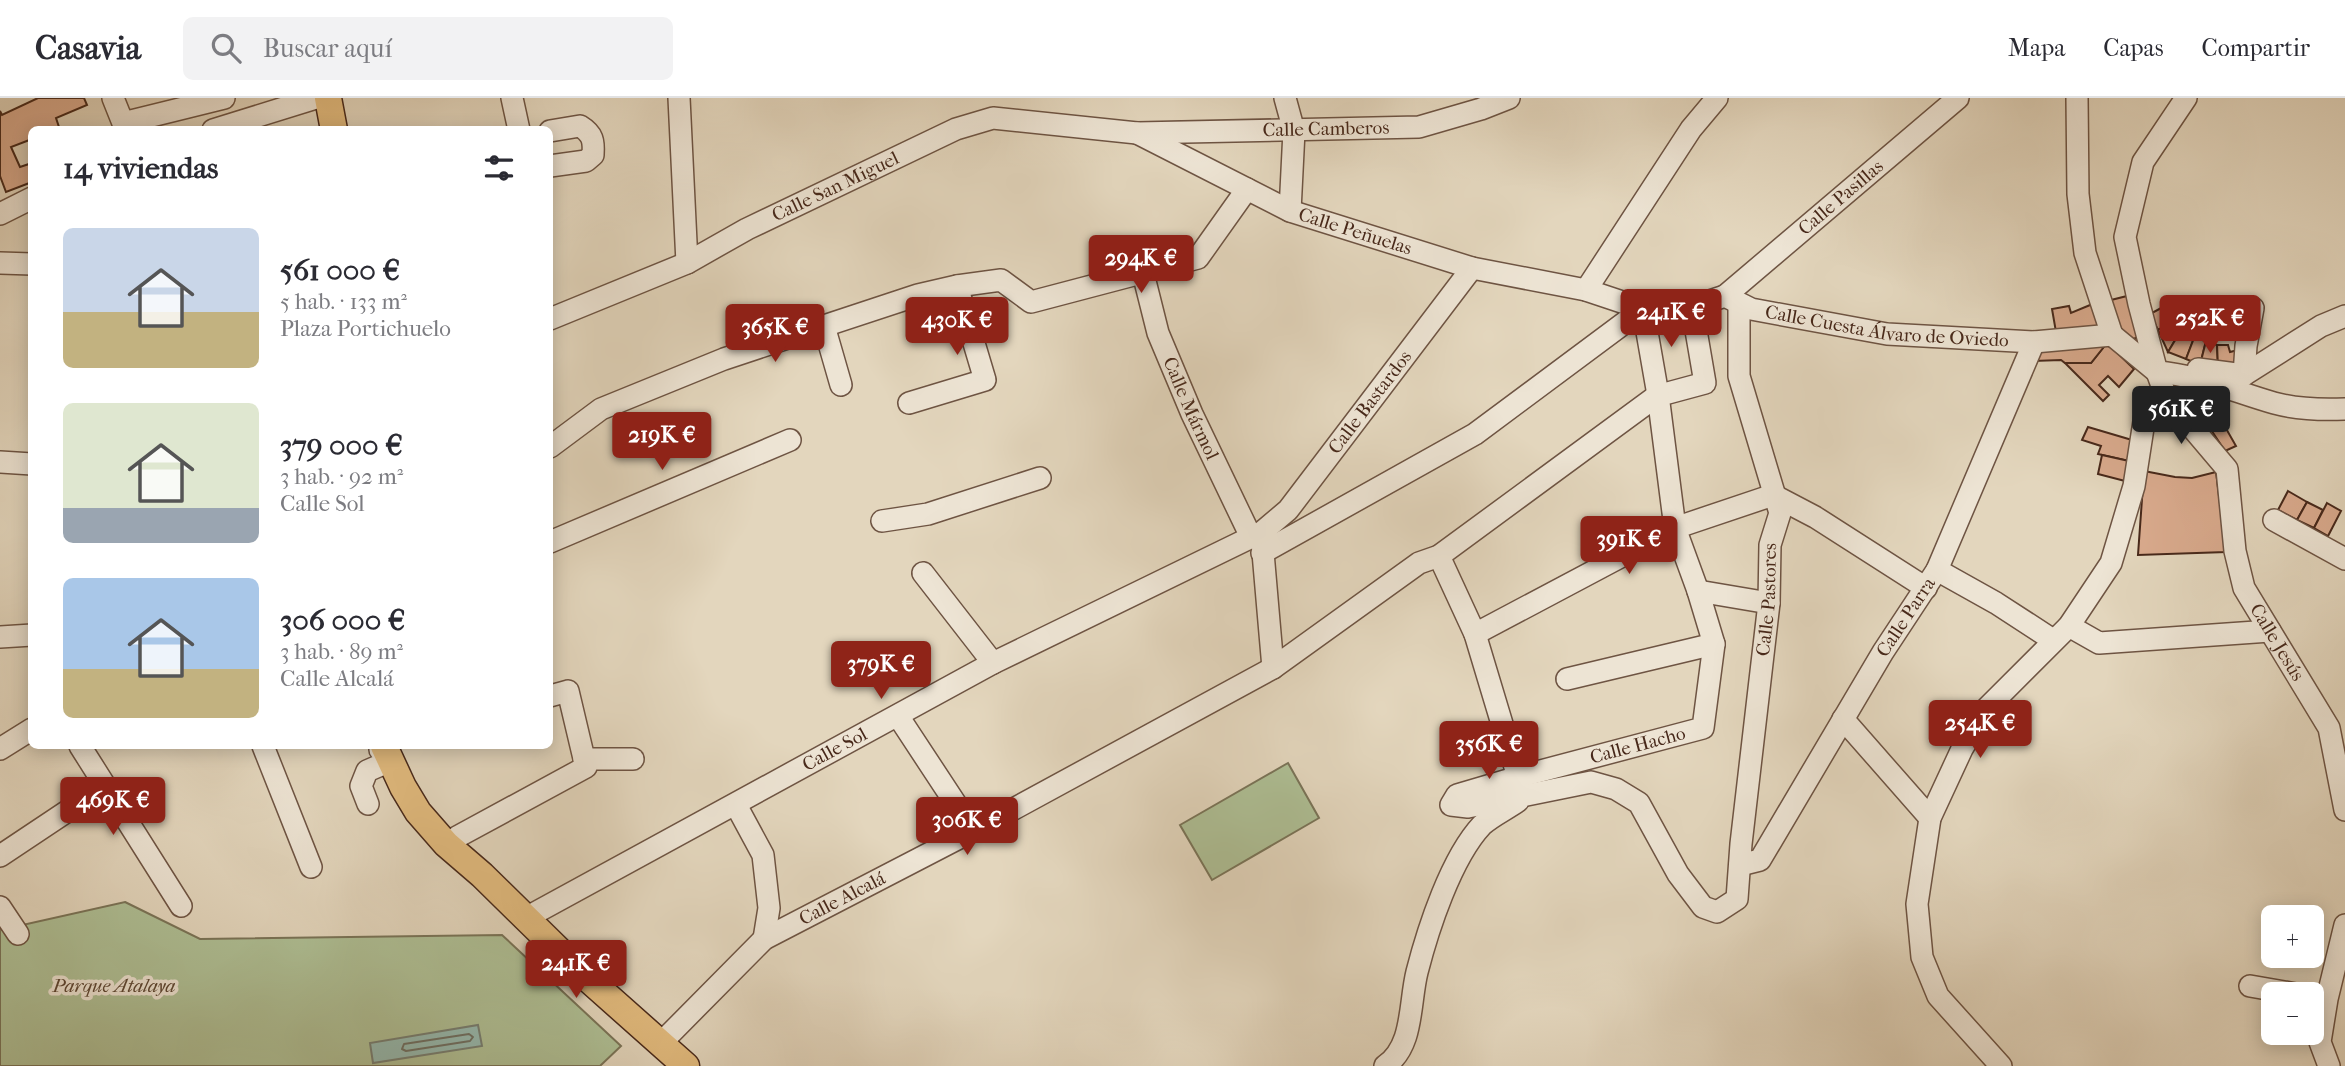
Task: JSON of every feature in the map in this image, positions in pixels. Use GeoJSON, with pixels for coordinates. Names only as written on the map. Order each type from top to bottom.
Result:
{"type":"FeatureCollection","features":[{"type":"Feature","properties":{"kind":"main road"},"geometry":{"type":"LineString","coordinates":[[328,98],[333,126]]}},
{"type":"Feature","properties":{"kind":"main road"},"geometry":{"type":"LineString","coordinates":[[388,749],[457,837],[482,875]]}},
{"type":"Feature","properties":{"kind":"main road"},"geometry":{"type":"LineString","coordinates":[[388,749],[402,787],[418,812],[446,844],[686,1066]]}},
{"type":"Feature","properties":{"kind":"street"},"geometry":{"type":"LineString","coordinates":[[113,98],[123,123],[224,98]]}},
{"type":"Feature","properties":{"kind":"street"},"geometry":{"type":"LineString","coordinates":[[226,126],[316,98]]}},
{"type":"Feature","properties":{"kind":"street"},"geometry":{"type":"LineString","coordinates":[[512,98],[518,126]]}},
{"type":"Feature","properties":{"kind":"street"},"geometry":{"type":"LineString","coordinates":[[679,98],[687,263]]}},
{"type":"Feature","properties":{"kind":"street"},"geometry":{"type":"LineString","coordinates":[[1285,98],[1294,131],[1290,211]]}},
{"type":"Feature","properties":{"kind":"street","name":"Calle Camberos"},"geometry":{"type":"LineString","coordinates":[[1137,133],[1419,127],[1478,104],[1509,98]]}},
{"type":"Feature","properties":{"kind":"street"},"geometry":{"type":"LineString","coordinates":[[1717,98],[1691,129],[1586,290],[1643,309],[1692,307],[1732,300]]}},
{"type":"Feature","properties":{"kind":"street","name":"Calle Pasillas"},"geometry":{"type":"LineString","coordinates":[[1732,300],[1958,98]]}},
{"type":"Feature","properties":{"kind":"street"},"geometry":{"type":"LineString","coordinates":[[2077,98],[2078,194],[2085,253],[2112,335],[2157,372],[2182,374],[2277,404],[2345,409]]}},
{"type":"Feature","properties":{"kind":"street"},"geometry":{"type":"LineString","coordinates":[[2001,1066],[1938,996],[1922,957],[1917,904],[1930,818],[1962,749],[1984,710],[2061,633],[2111,562],[2134,486],[2145,415],[2166,397],[2139,304],[2125,237],[2143,162],[2186,98]]}},
{"type":"Feature","properties":{"kind":"street","name":"Calle San Miguel"},"geometry":{"type":"LineString","coordinates":[[553,318],[687,263],[747,229],[956,129],[993,118],[1137,133]]}},
{"type":"Feature","properties":{"kind":"street"},"geometry":{"type":"LineString","coordinates":[[553,130],[580,126],[590,132],[594,142],[593,155],[586,161],[553,166]]}},
{"type":"Feature","properties":{"kind":"street","name":"Calle Peñuelas"},"geometry":{"type":"LineString","coordinates":[[1137,133],[1290,211],[1472,268],[1586,290]]}},
{"type":"Feature","properties":{"kind":"street"},"geometry":{"type":"LineString","coordinates":[[553,445],[601,409],[724,359],[918,295],[1001,280],[1031,302],[1198,258],[1247,189]]}},
{"type":"Feature","properties":{"kind":"street"},"geometry":{"type":"LineString","coordinates":[[0,214],[28,200]]}},
{"type":"Feature","properties":{"kind":"street"},"geometry":{"type":"LineString","coordinates":[[0,263],[28,264]]}},
{"type":"Feature","properties":{"kind":"street","name":"Calle Bastardos"},"geometry":{"type":"LineString","coordinates":[[1259,541],[1288,510],[1472,268]]}},
{"type":"Feature","properties":{"kind":"street","name":"Calle Mármol"},"geometry":{"type":"LineString","coordinates":[[1143,273],[1158,333],[1192,414],[1259,541]]}},
{"type":"Feature","properties":{"kind":"street"},"geometry":{"type":"LineString","coordinates":[[909,403],[985,380],[957,286]]}},
{"type":"Feature","properties":{"kind":"street","name":"Calle Cuesta Álvaro de Oviedo"},"geometry":{"type":"LineString","coordinates":[[1732,300],[1751,309],[1887,334],[2034,342],[2112,335]]}},
{"type":"Feature","properties":{"kind":"street","name":"Calle Pastores"},"geometry":{"type":"LineString","coordinates":[[1523,786],[1591,782],[1616,789],[1639,803],[1678,874],[1703,907],[1717,912],[1738,900],[1769,603],[1770,545],[1780,513],[1739,376],[1732,300]]}},
{"type":"Feature","properties":{"kind":"street"},"geometry":{"type":"LineString","coordinates":[[1663,394],[1705,383],[1692,307]]}},
{"type":"Feature","properties":{"kind":"street"},"geometry":{"type":"LineString","coordinates":[[2244,374],[2253,308]]}},
{"type":"Feature","properties":{"kind":"street"},"geometry":{"type":"LineString","coordinates":[[1273,668],[1259,541],[1475,434],[1643,309]]}},
{"type":"Feature","properties":{"kind":"street","name":"Calle Hacho"},"geometry":{"type":"LineString","coordinates":[[1523,786],[1703,729],[1714,644],[1675,528],[1663,394],[1643,309]]}},
{"type":"Feature","properties":{"kind":"street"},"geometry":{"type":"LineString","coordinates":[[2182,374],[2195,369],[2244,374],[2321,326],[2345,316]]}},
{"type":"Feature","properties":{"kind":"street"},"geometry":{"type":"LineString","coordinates":[[824,327],[841,385]]}},
{"type":"Feature","properties":{"kind":"street","name":"Calle Parra"},"geometry":{"type":"LineString","coordinates":[[1740,865],[1760,860],[1883,652],[1931,579],[2034,342]]}},
{"type":"Feature","properties":{"kind":"street","name":"Calle Alcalá"},"geometry":{"type":"LineString","coordinates":[[660,1044],[764,939],[1273,668],[1419,562],[1439,556],[1663,394]]}},
{"type":"Feature","properties":{"kind":"street","name":"Calle Jesús"},"geometry":{"type":"LineString","coordinates":[[2166,397],[2227,469],[2235,551],[2244,588],[2329,728],[2345,810]]}},
{"type":"Feature","properties":{"kind":"street"},"geometry":{"type":"LineString","coordinates":[[553,541],[790,440]]}},
{"type":"Feature","properties":{"kind":"street"},"geometry":{"type":"LineString","coordinates":[[0,462],[28,464]]}},
{"type":"Feature","properties":{"kind":"street"},"geometry":{"type":"LineString","coordinates":[[882,521],[928,514],[1040,478]]}},
{"type":"Feature","properties":{"kind":"street"},"geometry":{"type":"LineString","coordinates":[[1475,634],[1675,528],[1773,495],[1931,579],[1996,603],[2061,633],[2099,643],[2270,631]]}},
{"type":"Feature","properties":{"kind":"street"},"geometry":{"type":"LineString","coordinates":[[2274,520],[2345,559]]}},
{"type":"Feature","properties":{"kind":"street","name":"Calle Sol"},"geometry":{"type":"LineString","coordinates":[[524,919],[993,663],[1259,541]]}},
{"type":"Feature","properties":{"kind":"street"},"geometry":{"type":"LineString","coordinates":[[1385,1066],[1400,1054],[1409,1023],[1417,973],[1448,879],[1483,824],[1523,786],[1475,634],[1439,556]]}},
{"type":"Feature","properties":{"kind":"street"},"geometry":{"type":"LineString","coordinates":[[923,573],[993,663]]}},
{"type":"Feature","properties":{"kind":"street"},"geometry":{"type":"LineString","coordinates":[[1698,591],[1769,603]]}},
{"type":"Feature","properties":{"kind":"street"},"geometry":{"type":"LineString","coordinates":[[0,637],[28,635]]}},
{"type":"Feature","properties":{"kind":"street"},"geometry":{"type":"LineString","coordinates":[[1567,679],[1714,644]]}},
{"type":"Feature","properties":{"kind":"street"},"geometry":{"type":"LineString","coordinates":[[457,837],[586,767],[568,691],[553,695]]}},
{"type":"Feature","properties":{"kind":"street"},"geometry":{"type":"LineString","coordinates":[[898,716],[973,830]]}},
{"type":"Feature","properties":{"kind":"street"},"geometry":{"type":"LineString","coordinates":[[1843,719],[1930,818]]}},
{"type":"Feature","properties":{"kind":"street"},"geometry":{"type":"LineString","coordinates":[[0,749],[28,732]]}},
{"type":"Feature","properties":{"kind":"street"},"geometry":{"type":"LineString","coordinates":[[82,749],[181,905]]}},
{"type":"Feature","properties":{"kind":"street"},"geometry":{"type":"LineString","coordinates":[[264,749],[311,867]]}},
{"type":"Feature","properties":{"kind":"street"},"geometry":{"type":"LineString","coordinates":[[368,804],[361,786],[367,771],[388,749]]}},
{"type":"Feature","properties":{"kind":"street"},"geometry":{"type":"LineString","coordinates":[[584,760],[633,759]]}},
{"type":"Feature","properties":{"kind":"street"},"geometry":{"type":"LineString","coordinates":[[0,856],[106,786]]}},
{"type":"Feature","properties":{"kind":"street"},"geometry":{"type":"LineString","coordinates":[[736,805],[763,855],[769,908],[764,939]]}},
{"type":"Feature","properties":{"kind":"street"},"geometry":{"type":"LineString","coordinates":[[0,907],[18,934]]}},
{"type":"Feature","properties":{"kind":"street"},"geometry":{"type":"LineString","coordinates":[[2324,986],[2345,925]]}},
{"type":"Feature","properties":{"kind":"street"},"geometry":{"type":"LineString","coordinates":[[2250,986],[2261,988]]}},
{"type":"Feature","properties":{"kind":"street"},"geometry":{"type":"LineString","coordinates":[[2321,1045],[2330,1066]]}},
{"type":"Feature","properties":{"kind":"green space"},"geometry":{"type":"Polygon","coordinates":[[[1288,763],[1319,818],[1212,880],[1180,825],[1288,763]]]}},
{"type":"Feature","properties":{"kind":"green space","name":"Parque Atalaya"},"geometry":{"type":"Polygon","coordinates":[[[125,902],[200,939],[502,935],[621,1046],[600,1066],[0,1066],[0,930],[125,902]]]}},
{"type":"Feature","properties":{"kind":"water"},"geometry":{"type":"Polygon","coordinates":[[[478,1025],[482,1046],[373,1063],[370,1043],[478,1025]]]}},
{"type":"Feature","properties":{"kind":"building"},"geometry":{"type":"Polygon","coordinates":[[[38,98],[84,98],[87,105],[56,118],[59,126],[28,126],[28,141],[11,147],[20,167],[28,164],[28,184],[6,192],[0,176],[0,111],[2,115],[38,98]]]}},
{"type":"Feature","properties":{"kind":"building"},"geometry":{"type":"Polygon","coordinates":[[[2131,295],[2144,335],[2128,341],[2113,317],[2107,301],[2131,295]]]}},
{"type":"Feature","properties":{"kind":"building"},"geometry":{"type":"Polygon","coordinates":[[[2178,299],[2184,316],[2158,330],[2150,314],[2178,299]]]}},
{"type":"Feature","properties":{"kind":"building"},"geometry":{"type":"Polygon","coordinates":[[[2095,303],[2100,328],[2056,332],[2052,309],[2069,306],[2071,313],[2095,303]]]}},
{"type":"Feature","properties":{"kind":"building"},"geometry":{"type":"Polygon","coordinates":[[[2174,321],[2180,332],[2168,352],[2158,330],[2174,321]]]}},
{"type":"Feature","properties":{"kind":"building"},"geometry":{"type":"Polygon","coordinates":[[[2180,332],[2194,338],[2186,359],[2168,352],[2180,332]]]}},
{"type":"Feature","properties":{"kind":"building"},"geometry":{"type":"Polygon","coordinates":[[[2194,338],[2206,341],[2200,365],[2186,359],[2194,338]]]}},
{"type":"Feature","properties":{"kind":"building"},"geometry":{"type":"Polygon","coordinates":[[[2206,341],[2217,345],[2218,367],[2200,365],[2206,341]]]}},
{"type":"Feature","properties":{"kind":"building"},"geometry":{"type":"Polygon","coordinates":[[[2107,343],[2134,369],[2119,387],[2108,376],[2099,385],[2109,395],[2103,401],[2065,363],[2091,363],[2107,343]]]}},
{"type":"Feature","properties":{"kind":"building"},"geometry":{"type":"Polygon","coordinates":[[[2107,343],[2091,363],[2034,361],[2040,348],[2107,343]]]}},
{"type":"Feature","properties":{"kind":"building"},"geometry":{"type":"Polygon","coordinates":[[[2217,345],[2228,345],[2230,352],[2238,350],[2239,367],[2218,367],[2217,345]]]}},
{"type":"Feature","properties":{"kind":"building"},"geometry":{"type":"Polygon","coordinates":[[[2197,386],[2211,395],[2200,413],[2185,404],[2197,386]]]}},
{"type":"Feature","properties":{"kind":"building"},"geometry":{"type":"Polygon","coordinates":[[[2211,395],[2227,401],[2220,418],[2236,446],[2225,451],[2200,413],[2211,395]]]}},
{"type":"Feature","properties":{"kind":"building"},"geometry":{"type":"Polygon","coordinates":[[[2088,427],[2132,440],[2129,461],[2098,454],[2101,446],[2082,440],[2088,427]]]}},
{"type":"Feature","properties":{"kind":"building"},"geometry":{"type":"Polygon","coordinates":[[[2102,455],[2129,461],[2125,481],[2098,474],[2102,455]]]}},
{"type":"Feature","properties":{"kind":"building"},"geometry":{"type":"Polygon","coordinates":[[[2144,471],[2192,478],[2216,472],[2226,552],[2138,555],[2144,471]]]}},
{"type":"Feature","properties":{"kind":"building"},"geometry":{"type":"Polygon","coordinates":[[[2288,491],[2307,502],[2297,520],[2278,510],[2288,491]]]}},
{"type":"Feature","properties":{"kind":"building"},"geometry":{"type":"Polygon","coordinates":[[[2307,502],[2323,510],[2314,528],[2297,520],[2307,502]]]}},
{"type":"Feature","properties":{"kind":"building"},"geometry":{"type":"Polygon","coordinates":[[[2327,503],[2341,511],[2328,536],[2314,528],[2327,503]]]}}]}
